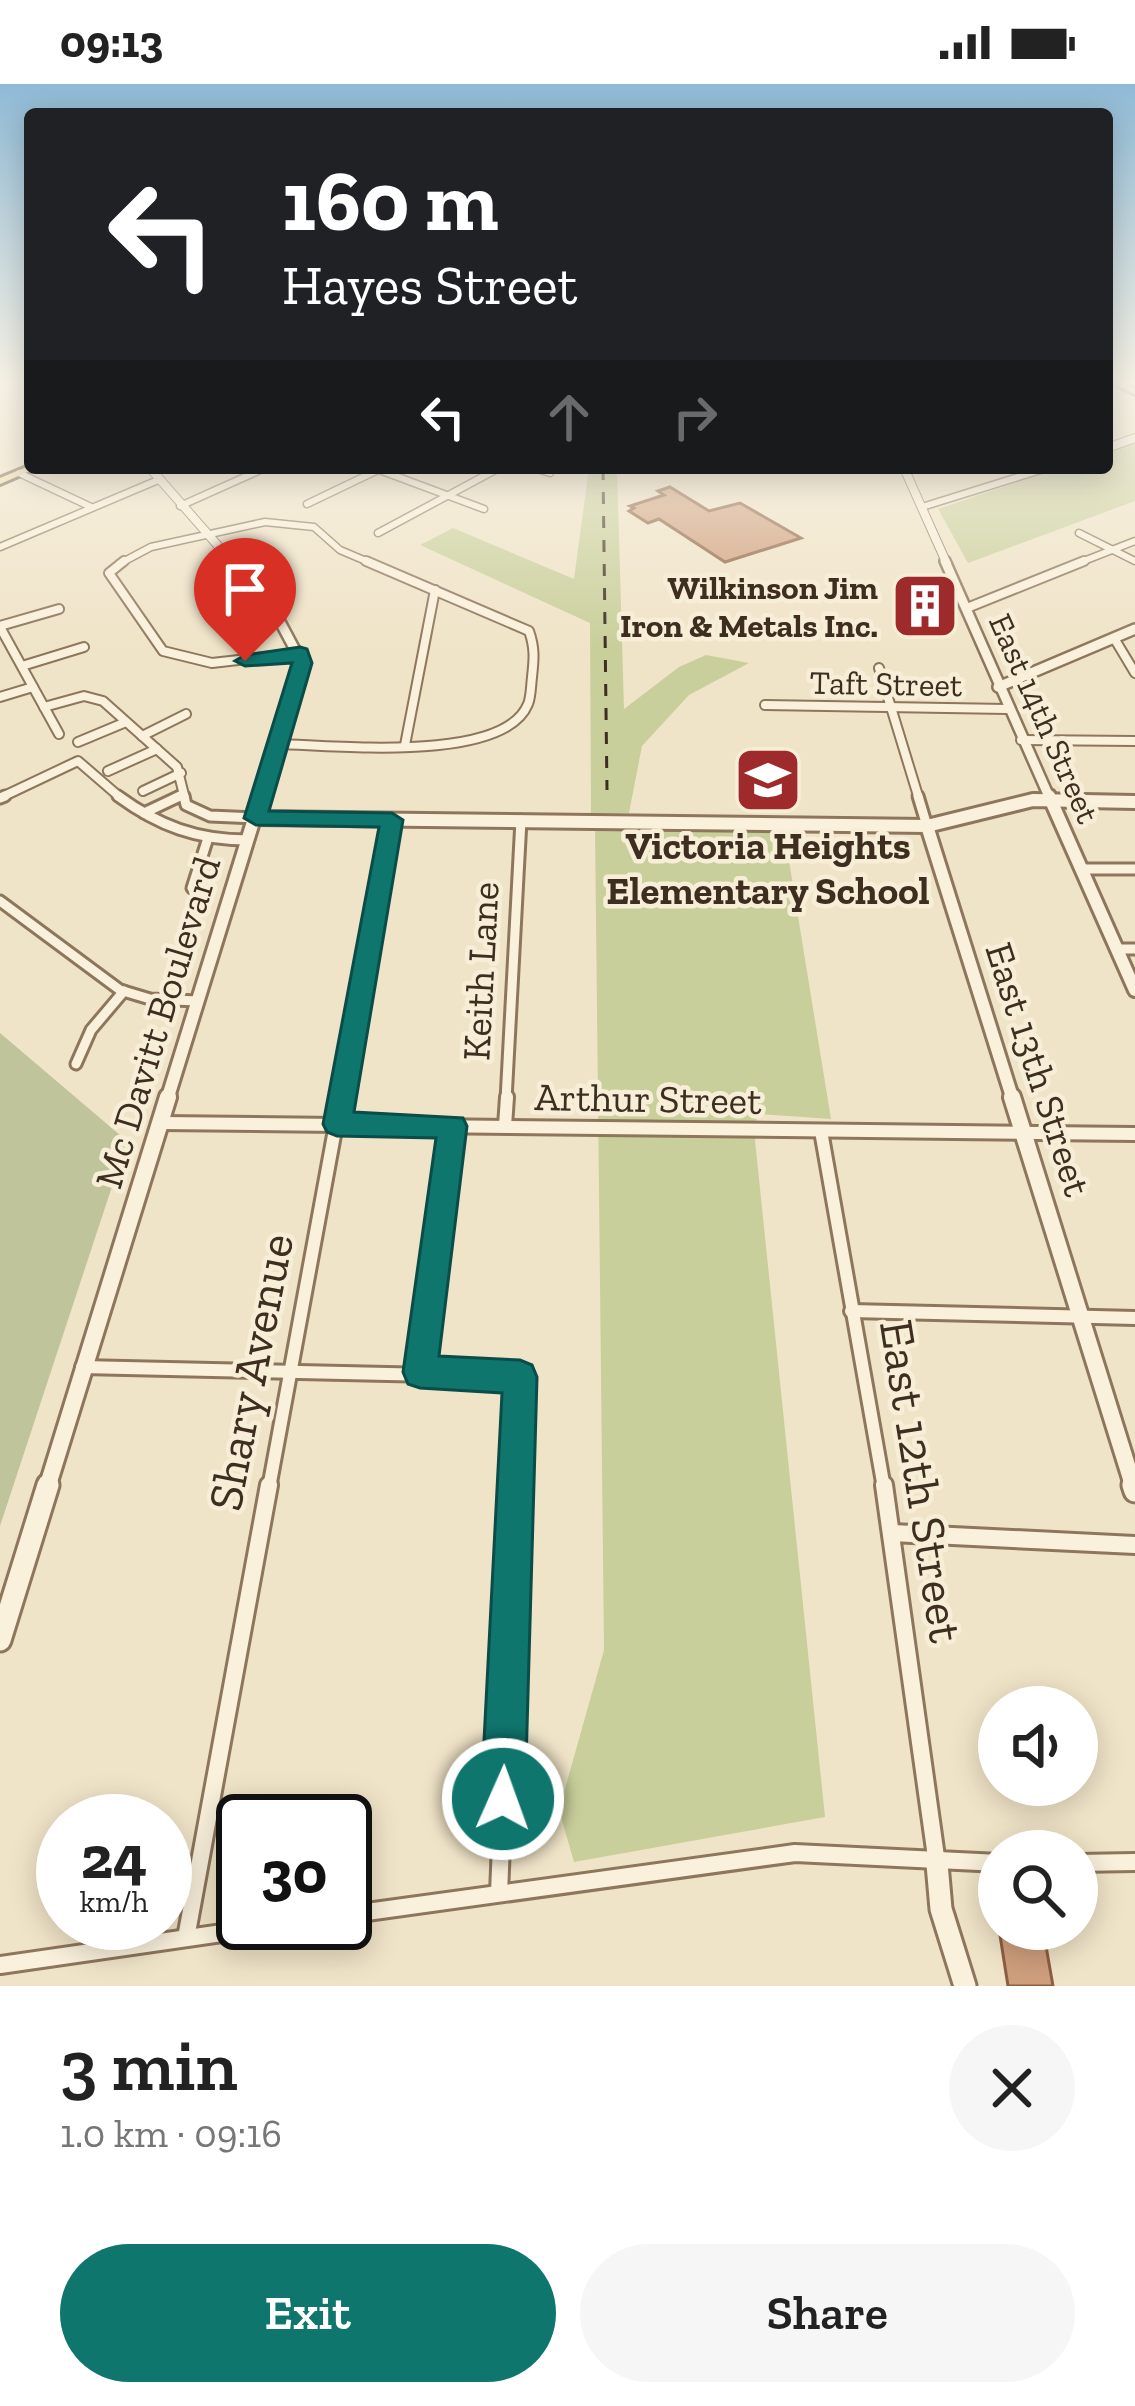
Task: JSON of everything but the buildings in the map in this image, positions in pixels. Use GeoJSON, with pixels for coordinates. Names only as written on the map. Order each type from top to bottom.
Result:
{"type":"FeatureCollection","features":[{"type":"Feature","properties":{"kind":"main road"},"geometry":{"type":"LineString","coordinates":[[0,477],[24,470]]}},
{"type":"Feature","properties":{"kind":"street"},"geometry":{"type":"LineString","coordinates":[[19,473],[91,507]]}},
{"type":"Feature","properties":{"kind":"street"},"geometry":{"type":"LineString","coordinates":[[154,474],[180,506],[207,536],[277,616],[300,653],[185,661],[163,651],[110,568],[151,547],[207,536],[274,521],[306,524],[340,550],[534,636],[531,696],[523,714],[486,736],[442,746],[280,744]]}},
{"type":"Feature","properties":{"kind":"street"},"geometry":{"type":"LineString","coordinates":[[180,506],[252,474]]}},
{"type":"Feature","properties":{"kind":"street"},"geometry":{"type":"LineString","coordinates":[[308,504],[368,474]]}},
{"type":"Feature","properties":{"kind":"street"},"geometry":{"type":"LineString","coordinates":[[391,474],[484,509]]}},
{"type":"Feature","properties":{"kind":"street"},"geometry":{"type":"LineString","coordinates":[[378,533],[488,474]]}},
{"type":"Feature","properties":{"kind":"street","name":"East 14th Street"},"geometry":{"type":"LineString","coordinates":[[907,474],[1135,990]]}},
{"type":"Feature","properties":{"kind":"street"},"geometry":{"type":"LineString","coordinates":[[922,507],[1028,474]]}},
{"type":"Feature","properties":{"kind":"street"},"geometry":{"type":"LineString","coordinates":[[0,547],[158,480]]}},
{"type":"Feature","properties":{"kind":"street"},"geometry":{"type":"LineString","coordinates":[[1079,533],[1135,561]]}},
{"type":"Feature","properties":{"kind":"street"},"geometry":{"type":"LineString","coordinates":[[967,608],[1135,542]]}},
{"type":"Feature","properties":{"kind":"street"},"geometry":{"type":"LineString","coordinates":[[405,745],[435,590]]}},
{"type":"Feature","properties":{"kind":"street"},"geometry":{"type":"LineString","coordinates":[[59,609],[0,626],[59,734]]}},
{"type":"Feature","properties":{"kind":"street"},"geometry":{"type":"LineString","coordinates":[[998,687],[1135,629]]}},
{"type":"Feature","properties":{"kind":"street"},"geometry":{"type":"LineString","coordinates":[[1114,638],[1135,673]]}},
{"type":"Feature","properties":{"kind":"street"},"geometry":{"type":"LineString","coordinates":[[22,667],[84,647]]}},
{"type":"Feature","properties":{"kind":"street","name":"Mc Davitt Boulevard"},"geometry":{"type":"LineString","coordinates":[[0,1640],[280,744],[300,674],[300,653]]}},
{"type":"Feature","properties":{"kind":"street","name":"East 13th Street"},"geometry":{"type":"LineString","coordinates":[[879,668],[1135,1491]]}},
{"type":"Feature","properties":{"kind":"street"},"geometry":{"type":"LineString","coordinates":[[0,697],[33,687]]}},
{"type":"Feature","properties":{"kind":"street"},"geometry":{"type":"LineString","coordinates":[[44,707],[91,696],[181,773],[181,795],[196,812],[256,818],[928,826],[1033,800],[1135,802]]}},
{"type":"Feature","properties":{"kind":"street","name":"Taft Street"},"geometry":{"type":"LineString","coordinates":[[765,705],[1007,709]]}},
{"type":"Feature","properties":{"kind":"street"},"geometry":{"type":"LineString","coordinates":[[142,736],[186,714]]}},
{"type":"Feature","properties":{"kind":"street"},"geometry":{"type":"LineString","coordinates":[[79,742],[126,722]]}},
{"type":"Feature","properties":{"kind":"street"},"geometry":{"type":"LineString","coordinates":[[1021,740],[1135,740]]}},
{"type":"Feature","properties":{"kind":"street"},"geometry":{"type":"LineString","coordinates":[[108,771],[157,749]]}},
{"type":"Feature","properties":{"kind":"street"},"geometry":{"type":"LineString","coordinates":[[0,798],[78,761],[165,828],[207,841],[248,840]]}},
{"type":"Feature","properties":{"kind":"street"},"geometry":{"type":"LineString","coordinates":[[143,791],[181,773]]}},
{"type":"Feature","properties":{"kind":"street"},"geometry":{"type":"LineString","coordinates":[[144,813],[181,795]]}},
{"type":"Feature","properties":{"kind":"street","name":"Shary Avenue"},"geometry":{"type":"LineString","coordinates":[[192,1910],[392,820]]}},
{"type":"Feature","properties":{"kind":"street","name":"Keith Lane"},"geometry":{"type":"LineString","coordinates":[[506,1126],[520,820]]}},
{"type":"Feature","properties":{"kind":"street"},"geometry":{"type":"LineString","coordinates":[[192,887],[207,841]]}},
{"type":"Feature","properties":{"kind":"street"},"geometry":{"type":"LineString","coordinates":[[1082,869],[1135,869]]}},
{"type":"Feature","properties":{"kind":"street"},"geometry":{"type":"LineString","coordinates":[[0,901],[97,976],[124,991],[150,1000],[198,1000]]}},
{"type":"Feature","properties":{"kind":"street"},"geometry":{"type":"LineString","coordinates":[[1117,949],[1135,949]]}},
{"type":"Feature","properties":{"kind":"street"},"geometry":{"type":"LineString","coordinates":[[76,1064],[91,1030],[124,991]]}},
{"type":"Feature","properties":{"kind":"street","name":"Arthur Street"},"geometry":{"type":"LineString","coordinates":[[161,1123],[1135,1134]]}},
{"type":"Feature","properties":{"kind":"street"},"geometry":{"type":"LineString","coordinates":[[420,1372],[452,1126]]}},
{"type":"Feature","properties":{"kind":"street","name":"East 12th Street"},"geometry":{"type":"LineString","coordinates":[[821,1131],[892,1533],[941,1909],[965,1986]]}},
{"type":"Feature","properties":{"kind":"street"},"geometry":{"type":"LineString","coordinates":[[851,1310],[1135,1318]]}},
{"type":"Feature","properties":{"kind":"street"},"geometry":{"type":"LineString","coordinates":[[82,1367],[520,1377],[499,1893]]}},
{"type":"Feature","properties":{"kind":"street"},"geometry":{"type":"LineString","coordinates":[[892,1533],[1135,1546]]}},
{"type":"Feature","properties":{"kind":"street"},"geometry":{"type":"LineString","coordinates":[[372,1911],[795,1853],[978,1863]]}},
{"type":"Feature","properties":{"kind":"street"},"geometry":{"type":"LineString","coordinates":[[1098,1863],[1135,1862]]}},
{"type":"Feature","properties":{"kind":"street"},"geometry":{"type":"LineString","coordinates":[[0,1965],[104,1950]]}},
{"type":"Feature","properties":{"kind":"green space"},"geometry":{"type":"Polygon","coordinates":[[[1135,470],[1135,501],[968,563],[938,509],[1042,474],[1135,470]]]}},
{"type":"Feature","properties":{"kind":"green space"},"geometry":{"type":"Polygon","coordinates":[[[588,474],[617,474],[624,709],[679,667],[706,655],[749,663],[689,695],[642,746],[629,813],[591,814],[590,623],[420,545],[453,528],[574,579],[588,474]]]}},
{"type":"Feature","properties":{"kind":"green space"},"geometry":{"type":"Polygon","coordinates":[[[595,827],[784,830],[831,1119],[757,1114],[755,1140],[825,1817],[574,1862],[559,1810],[604,1650],[595,827]]]}},
{"type":"Feature","properties":{"kind":"green space"},"geometry":{"type":"Polygon","coordinates":[[[0,1033],[127,1141],[0,1526],[0,1033]]]}},
{"type":"Feature","properties":{"kind":"railway"},"geometry":{"type":"LineString","coordinates":[[603,474],[607,790]]}},
{"type":"Feature","properties":{"kind":"place","name":"Wilkinson Jim Iron & Metals Inc."},"geometry":{"type":"Point","coordinates":[925,606]}},
{"type":"Feature","properties":{"kind":"place","name":"Victoria Heights Elementary School"},"geometry":{"type":"Point","coordinates":[768,780]}},
{"type":"Feature","properties":{"kind":"route"},"geometry":{"type":"LineString","coordinates":[[245,661],[300,653],[302,663],[256,818],[392,820],[337,1124],[452,1126],[420,1372],[520,1377],[503,1799]]}}]}
